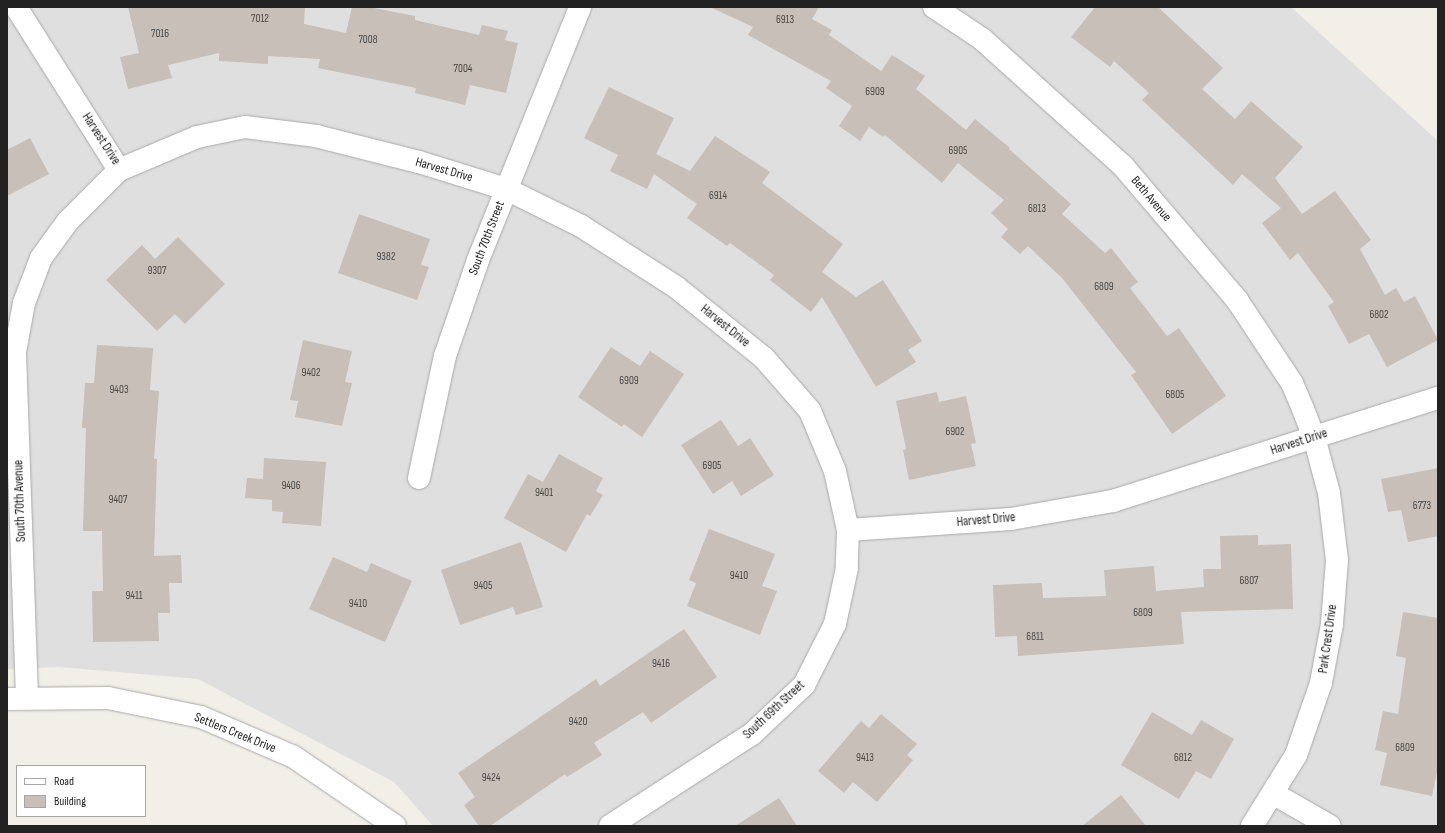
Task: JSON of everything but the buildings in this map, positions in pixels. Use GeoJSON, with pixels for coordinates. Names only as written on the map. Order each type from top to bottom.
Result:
{"type":"FeatureCollection","features":[{"type":"Feature","properties":{"kind":"street","name":"Harvest Drive"},"geometry":{"type":"LineString","coordinates":[[16,7],[119,170],[197,137],[245,127],[316,136],[419,162],[506,189],[581,226],[676,286],[764,358],[810,411],[835,471],[848,530],[1011,519],[1113,501],[1438,398]]}},
{"type":"Feature","properties":{"kind":"street","name":"South 70th Street"},"geometry":{"type":"LineString","coordinates":[[419,478],[445,356],[506,189],[580,7]]}},
{"type":"Feature","properties":{"kind":"street","name":"Beth Avenue"},"geometry":{"type":"LineString","coordinates":[[934,7],[982,39],[1123,166],[1237,300],[1292,383],[1314,437]]}},
{"type":"Feature","properties":{"kind":"street","name":"South 70th Avenue"},"geometry":{"type":"LineString","coordinates":[[17,698],[15,352],[24,303],[41,258],[68,221],[119,170]]}},
{"type":"Feature","properties":{"kind":"street","name":"Park Crest Drive"},"geometry":{"type":"LineString","coordinates":[[1252,826],[1274,794],[1296,755],[1321,683],[1332,624],[1337,560],[1329,493],[1314,437]]}},
{"type":"Feature","properties":{"kind":"street","name":"South 69th Street"},"geometry":{"type":"LineString","coordinates":[[610,826],[752,734],[804,685],[835,624],[847,568],[848,530]]}},
{"type":"Feature","properties":{"kind":"street","name":"Settlers Creek Drive"},"geometry":{"type":"LineString","coordinates":[[17,698],[108,698],[201,717],[294,757],[395,826]]}},
{"type":"Feature","properties":{"kind":"street"},"geometry":{"type":"LineString","coordinates":[[1274,794],[1330,826]]}},
{"type":"Feature","properties":{"kind":"shaded area"},"geometry":{"type":"Polygon","coordinates":[[[7,7],[1291,7],[1438,141],[1438,826],[433,826],[394,782],[198,679],[59,667],[7,669],[7,7]]]}}]}
